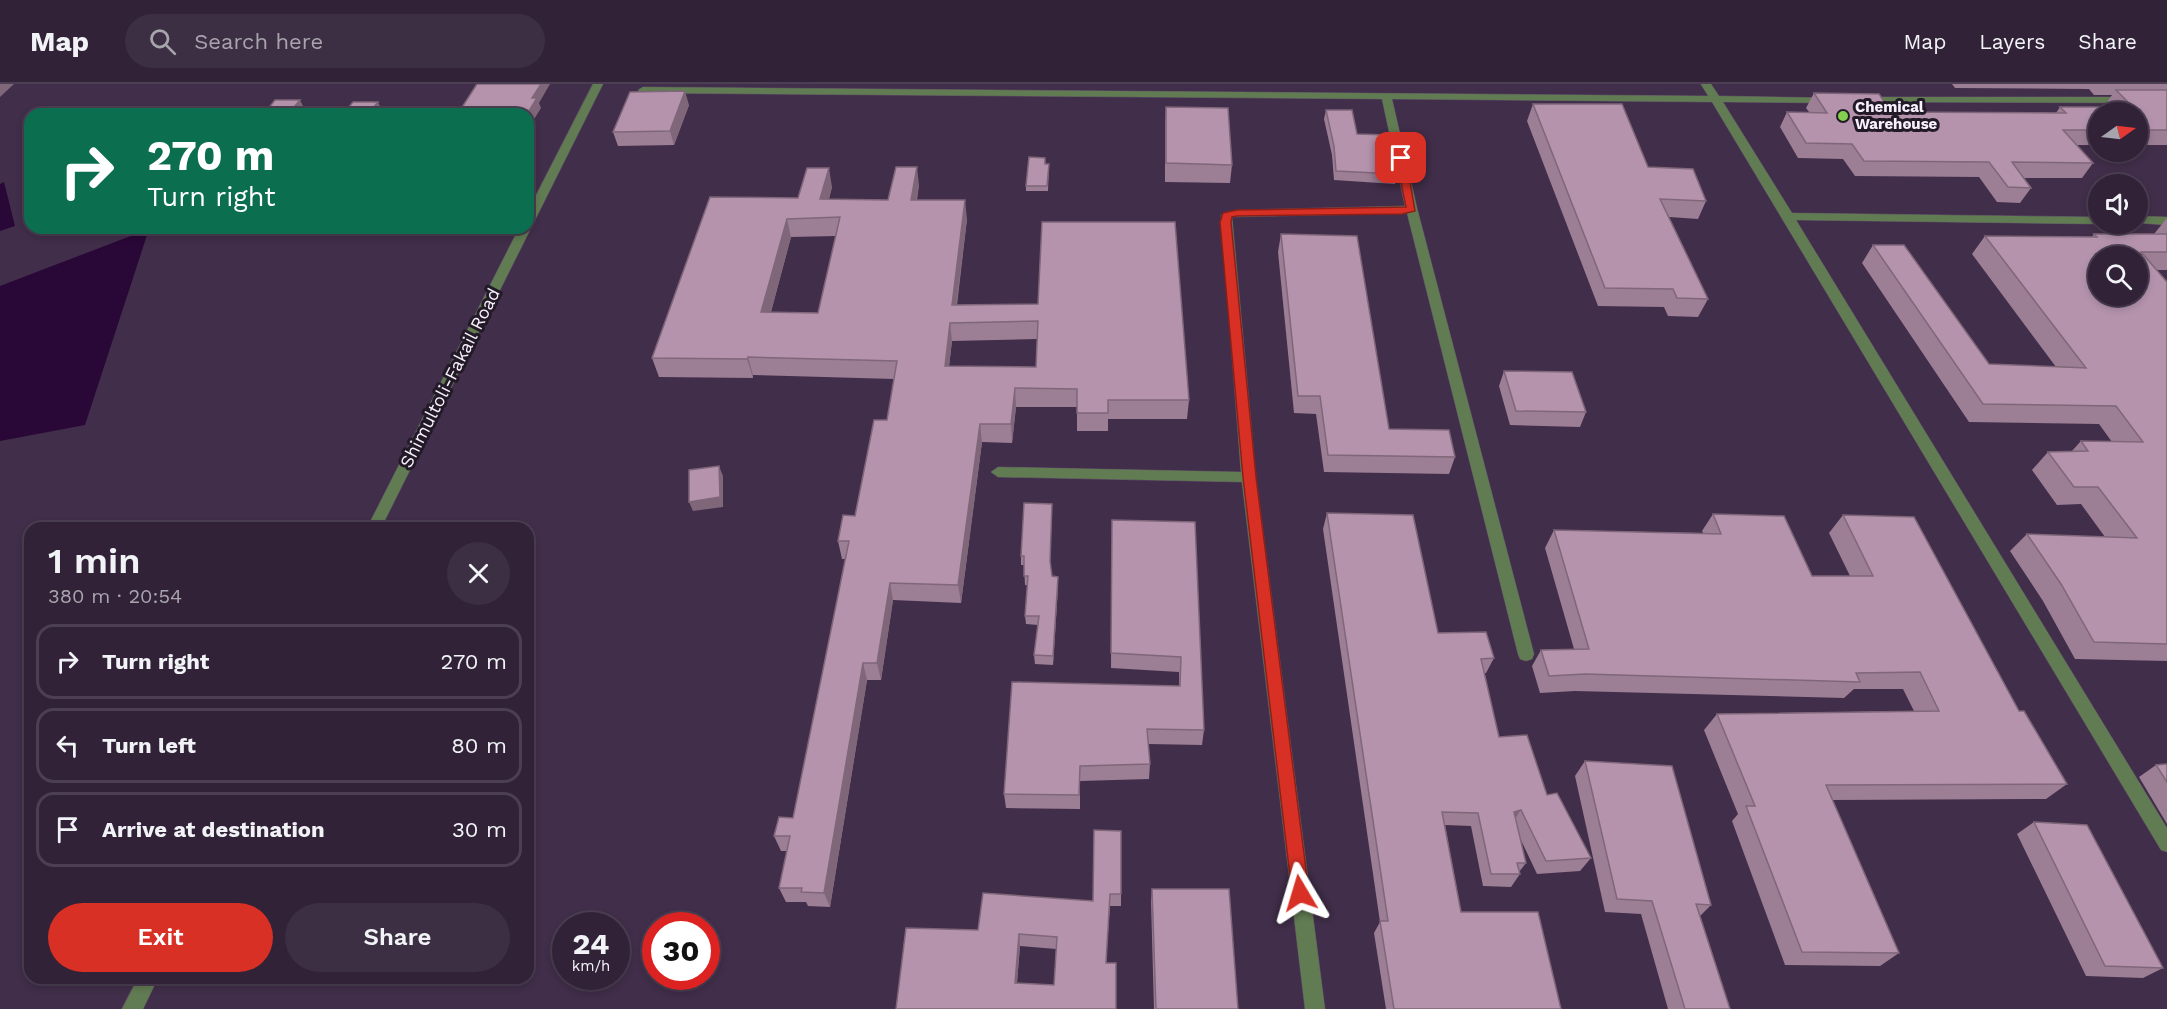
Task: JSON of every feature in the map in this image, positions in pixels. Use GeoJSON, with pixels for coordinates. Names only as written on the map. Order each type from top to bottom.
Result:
{"type":"FeatureCollection","features":[{"type":"Feature","properties":{"kind":"street"},"geometry":{"type":"LineString","coordinates":[[534,210],[597,84]]}},
{"type":"Feature","properties":{"kind":"street"},"geometry":{"type":"LineString","coordinates":[[1706,84],[2167,844]]}},
{"type":"Feature","properties":{"kind":"street"},"geometry":{"type":"LineString","coordinates":[[643,90],[730,87],[1090,88],[1386,96],[1845,100]]}},
{"type":"Feature","properties":{"kind":"street"},"geometry":{"type":"LineString","coordinates":[[1386,96],[1411,208],[1526,654]]}},
{"type":"Feature","properties":{"kind":"street"},"geometry":{"type":"LineString","coordinates":[[1857,100],[2167,100]]}},
{"type":"Feature","properties":{"kind":"street"},"geometry":{"type":"LineString","coordinates":[[1315,1009],[1249,477],[1227,215],[1402,211],[1411,208]]}},
{"type":"Feature","properties":{"kind":"street"},"geometry":{"type":"LineString","coordinates":[[1788,216],[2088,220]]}},
{"type":"Feature","properties":{"kind":"street"},"geometry":{"type":"LineString","coordinates":[[2148,220],[2167,221]]}},
{"type":"Feature","properties":{"kind":"street","name":"Shimultoli-Fakail Road"},"geometry":{"type":"LineString","coordinates":[[377,522],[522,234]]}},
{"type":"Feature","properties":{"kind":"street"},"geometry":{"type":"LineString","coordinates":[[998,472],[1249,477]]}},
{"type":"Feature","properties":{"kind":"street"},"geometry":{"type":"LineString","coordinates":[[132,1009],[145,984]]}},
{"type":"Feature","properties":{"kind":"shaded area"},"geometry":{"type":"Polygon","coordinates":[[[4,182],[15,226],[0,231],[0,184],[4,182]]]}},
{"type":"Feature","properties":{"kind":"shaded area"},"geometry":{"type":"Polygon","coordinates":[[[136,234],[147,234],[85,425],[0,441],[0,286],[136,234]]]}},
{"type":"Feature","properties":{"kind":"building"},"geometry":{"type":"Polygon","coordinates":[[[477,84],[541,84],[532,98],[537,98],[531,108],[462,108],[477,84]]]}},
{"type":"Feature","properties":{"kind":"building"},"geometry":{"type":"Polygon","coordinates":[[[2116,90],[2167,90],[2167,130],[2148,130],[2148,102],[2128,102],[2116,90]]]}},
{"type":"Feature","properties":{"kind":"building"},"geometry":{"type":"Polygon","coordinates":[[[685,91],[670,131],[613,132],[630,92],[685,91]]]}},
{"type":"Feature","properties":{"kind":"building"},"geometry":{"type":"Polygon","coordinates":[[[1814,93],[1879,94],[1891,112],[2066,113],[2060,107],[2088,107],[2088,130],[2063,130],[2088,158],[2088,162],[2093,163],[2012,162],[2031,188],[2008,187],[1989,162],[1864,161],[1852,144],[1806,143],[1787,112],[1827,113],[1814,93]]]}},
{"type":"Feature","properties":{"kind":"building"},"geometry":{"type":"Polygon","coordinates":[[[275,100],[300,100],[294,107],[349,107],[353,102],[378,102],[373,108],[269,108],[275,100]]]}},
{"type":"Feature","properties":{"kind":"building"},"geometry":{"type":"Polygon","coordinates":[[[1533,104],[1622,104],[1648,167],[1693,169],[1706,201],[1660,199],[1708,299],[1677,298],[1673,289],[1605,288],[1533,104]]]}},
{"type":"Feature","properties":{"kind":"building"},"geometry":{"type":"Polygon","coordinates":[[[1166,107],[1228,108],[1232,165],[1166,163],[1166,107]]]}},
{"type":"Feature","properties":{"kind":"building"},"geometry":{"type":"Polygon","coordinates":[[[1326,110],[1352,110],[1357,134],[1388,135],[1397,174],[1336,171],[1334,146],[1326,110]]]}},
{"type":"Feature","properties":{"kind":"building"},"geometry":{"type":"Polygon","coordinates":[[[1029,157],[1045,158],[1045,164],[1049,164],[1047,186],[1026,186],[1029,157]]]}},
{"type":"Feature","properties":{"kind":"building"},"geometry":{"type":"Polygon","coordinates":[[[896,167],[917,167],[911,200],[965,200],[952,305],[1038,304],[1042,222],[1175,222],[1189,400],[1108,400],[1108,413],[1077,413],[1077,389],[1015,388],[1011,424],[980,424],[958,585],[890,583],[877,663],[863,663],[824,893],[801,892],[802,888],[779,888],[790,836],[774,836],[779,817],[793,818],[849,541],[838,541],[843,515],[855,516],[874,420],[887,420],[897,361],[748,357],[747,359],[652,358],[710,197],[798,198],[807,168],[829,168],[820,199],[888,200],[896,167]],[[840,217],[787,219],[761,312],[818,313],[840,217]],[[1038,321],[950,323],[945,366],[1036,367],[1038,321]]]}},
{"type":"Feature","properties":{"kind":"building"},"geometry":{"type":"Polygon","coordinates":[[[1281,234],[1357,236],[1389,429],[1449,430],[1455,457],[1328,455],[1320,396],[1298,396],[1281,234]]]}},
{"type":"Feature","properties":{"kind":"building"},"geometry":{"type":"Polygon","coordinates":[[[2094,234],[2167,234],[2167,252],[2148,252],[2148,246],[2088,246],[2088,306],[2148,306],[2148,260],[2167,282],[2167,644],[2094,642],[2061,584],[2027,534],[2137,538],[2098,487],[2074,487],[2048,452],[2088,451],[2081,441],[2143,442],[2116,406],[1983,404],[1873,245],[1904,245],[1989,364],[2086,368],[1985,236],[2097,237],[2094,234]]]}},
{"type":"Feature","properties":{"kind":"building"},"geometry":{"type":"Polygon","coordinates":[[[1504,371],[1572,372],[1586,412],[1516,411],[1504,371]]]}},
{"type":"Feature","properties":{"kind":"building"},"geometry":{"type":"Polygon","coordinates":[[[719,466],[720,497],[689,502],[689,470],[719,466]]]}},
{"type":"Feature","properties":{"kind":"building"},"geometry":{"type":"Polygon","coordinates":[[[1024,503],[1052,504],[1050,561],[1052,576],[1058,577],[1053,656],[1034,655],[1039,616],[1025,616],[1028,576],[1024,576],[1024,556],[1021,556],[1024,503]]]}},
{"type":"Feature","properties":{"kind":"building"},"geometry":{"type":"Polygon","coordinates":[[[1327,513],[1413,515],[1438,633],[1486,632],[1494,658],[1481,659],[1499,737],[1527,735],[1547,795],[1557,793],[1591,858],[1546,861],[1521,810],[1514,812],[1526,863],[1517,863],[1520,874],[1491,874],[1478,813],[1442,812],[1461,912],[1538,912],[1561,1009],[1394,1009],[1380,921],[1388,921],[1327,513]]]}},
{"type":"Feature","properties":{"kind":"building"},"geometry":{"type":"Polygon","coordinates":[[[1713,514],[1784,516],[1812,576],[1873,576],[1843,515],[1914,517],[2019,711],[2024,711],[2067,784],[1826,785],[1899,953],[1802,952],[1746,806],[1755,806],[1717,714],[1939,711],[1920,672],[1856,673],[1860,682],[1585,674],[1549,676],[1541,650],[1589,649],[1554,530],[1721,534],[1713,514]]]}},
{"type":"Feature","properties":{"kind":"building"},"geometry":{"type":"Polygon","coordinates":[[[1112,520],[1195,522],[1204,730],[1147,729],[1150,764],[1080,766],[1079,795],[1004,794],[1012,682],[1180,686],[1181,657],[1111,653],[1112,520]]]}},
{"type":"Feature","properties":{"kind":"building"},"geometry":{"type":"Polygon","coordinates":[[[1585,761],[1672,766],[1711,905],[1696,904],[1730,1009],[1685,1009],[1652,901],[1617,899],[1585,761]]]}},
{"type":"Feature","properties":{"kind":"building"},"geometry":{"type":"Polygon","coordinates":[[[2167,764],[2167,782],[2156,765],[2167,764]]]}},
{"type":"Feature","properties":{"kind":"building"},"geometry":{"type":"Polygon","coordinates":[[[2034,822],[2087,825],[2163,968],[2105,966],[2034,822]]]}},
{"type":"Feature","properties":{"kind":"building"},"geometry":{"type":"Polygon","coordinates":[[[1094,830],[1121,831],[1121,894],[1110,894],[1106,963],[1116,963],[1116,1009],[896,1009],[906,928],[978,930],[983,893],[1093,901],[1094,830]],[[1019,934],[1015,983],[1054,985],[1057,937],[1019,934]]]}},
{"type":"Feature","properties":{"kind":"building"},"geometry":{"type":"Polygon","coordinates":[[[1152,889],[1229,889],[1238,1009],[1156,1009],[1152,889]]]}},
{"type":"Feature","properties":{"kind":"place","name":"Chemical Warehouse"},"geometry":{"type":"Point","coordinates":[1843,116]}},
{"type":"Feature","properties":{"kind":"route"},"geometry":{"type":"LineString","coordinates":[[1300,893],[1249,477],[1226,222],[1227,215],[1237,213],[1402,211],[1411,208],[1401,158]]}}]}
